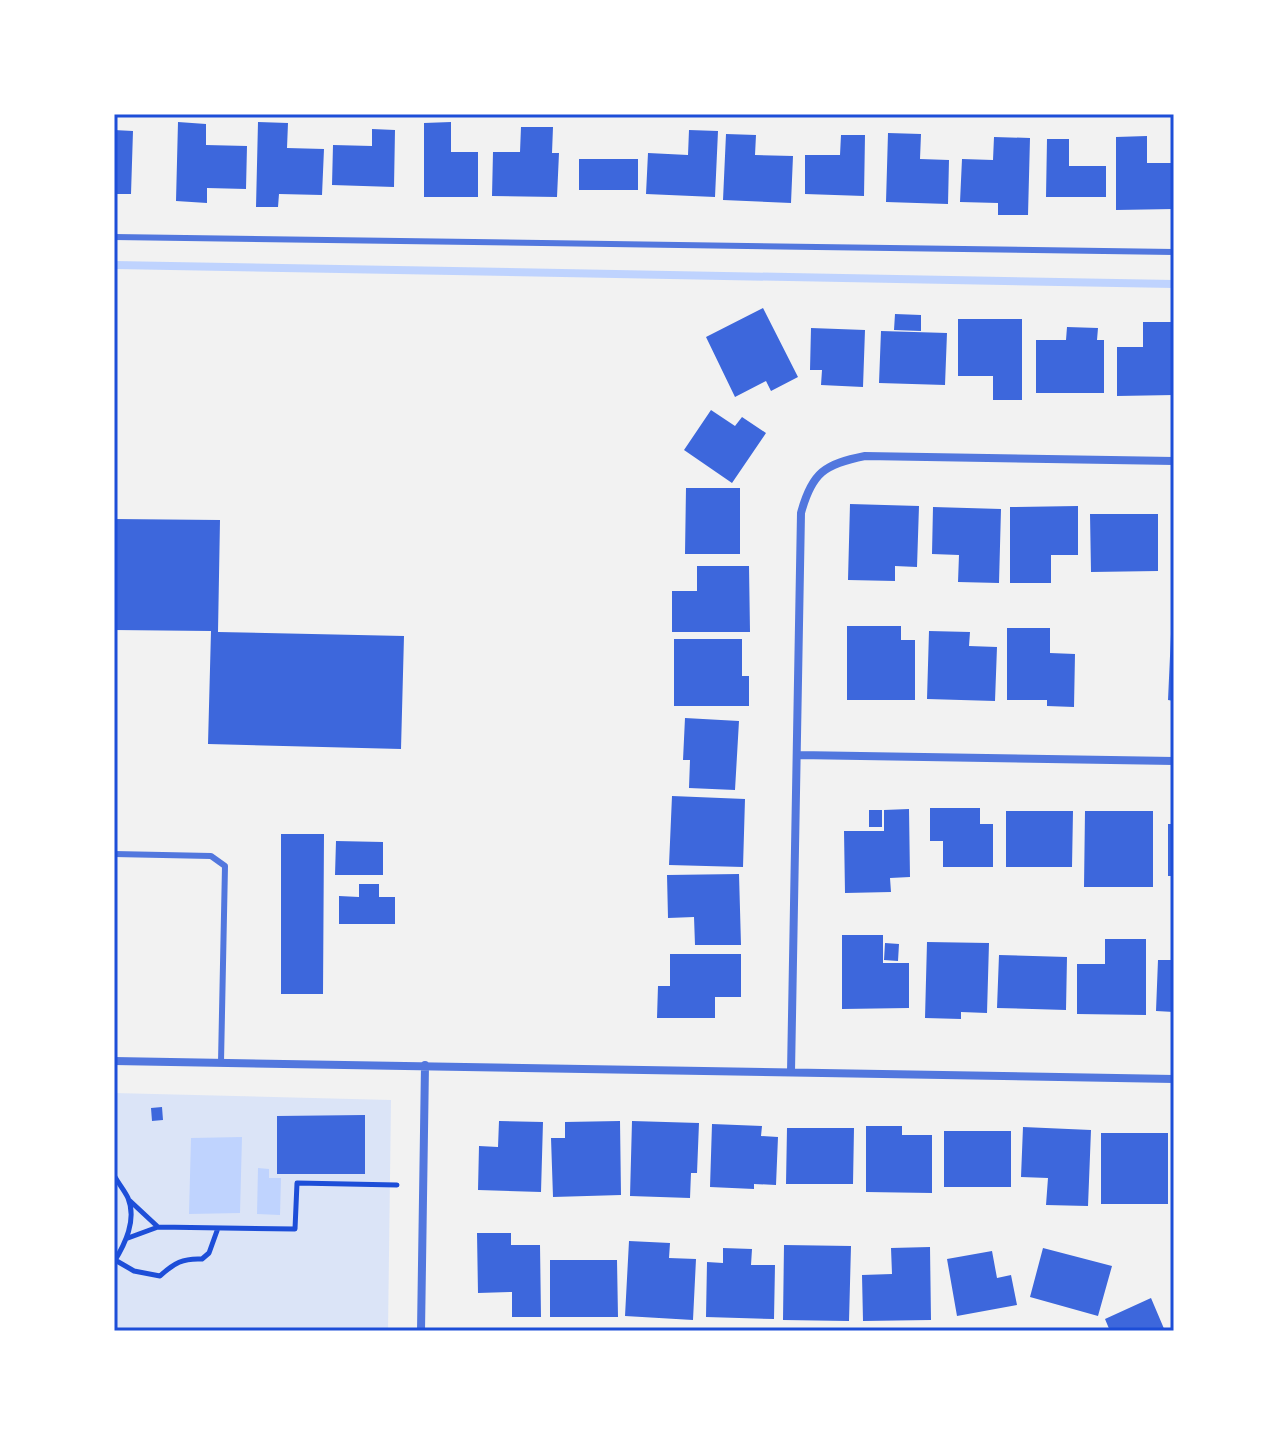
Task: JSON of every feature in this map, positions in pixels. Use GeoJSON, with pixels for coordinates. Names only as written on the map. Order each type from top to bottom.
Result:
{"type":"FeatureCollection","features":[{"type":"Feature","properties":{"kind":"street"},"geometry":{"type":"LineString","coordinates":[[791,1072],[801,513],[806,492],[821,472],[838,461],[865,456],[1174,461]]}},
{"type":"Feature","properties":{"kind":"street"},"geometry":{"type":"LineString","coordinates":[[798,755],[1174,761]]}},
{"type":"Feature","properties":{"kind":"street"},"geometry":{"type":"LineString","coordinates":[[114,1061],[1174,1079]]}},
{"type":"Feature","properties":{"kind":"street"},"geometry":{"type":"LineString","coordinates":[[421,1331],[425,1065]]}},
{"type":"Feature","properties":{"kind":"lane"},"geometry":{"type":"LineString","coordinates":[[114,237],[1174,252]]}},
{"type":"Feature","properties":{"kind":"lane"},"geometry":{"type":"LineString","coordinates":[[114,854],[211,856],[225,866],[221,1062]]}},
{"type":"Feature","properties":{"kind":"path"},"geometry":{"type":"LineString","coordinates":[[114,1175],[129,1199],[158,1227]]}},
{"type":"Feature","properties":{"kind":"path"},"geometry":{"type":"LineString","coordinates":[[128,1238],[158,1227],[295,1229],[297,1183],[397,1185]]}},
{"type":"Feature","properties":{"kind":"path"},"geometry":{"type":"LineString","coordinates":[[129,1199],[128,1238],[114,1261],[134,1271],[160,1276],[186,1258],[202,1259],[209,1253],[218,1228]]}},
{"type":"Feature","properties":{"kind":"shaded area"},"geometry":{"type":"Polygon","coordinates":[[[114,1093],[391,1100],[388,1331],[114,1331],[114,1093]]]}},
{"type":"Feature","properties":{"kind":"water"},"geometry":{"type":"Polygon","coordinates":[[[242,1137],[240,1213],[189,1214],[191,1138],[242,1137]]]}},
{"type":"Feature","properties":{"kind":"water"},"geometry":{"type":"Polygon","coordinates":[[[258,1168],[269,1169],[269,1178],[281,1178],[280,1215],[257,1214],[258,1168]]]}},
{"type":"Feature","properties":{"kind":"building"},"geometry":{"type":"Polygon","coordinates":[[[178,122],[206,124],[206,145],[247,146],[246,189],[207,188],[207,203],[176,201],[178,122]]]}},
{"type":"Feature","properties":{"kind":"building"},"geometry":{"type":"Polygon","coordinates":[[[258,122],[288,123],[287,148],[324,149],[322,195],[279,194],[278,207],[256,207],[258,122]]]}},
{"type":"Feature","properties":{"kind":"building"},"geometry":{"type":"Polygon","coordinates":[[[451,122],[451,152],[478,152],[478,197],[424,197],[424,123],[451,122]]]}},
{"type":"Feature","properties":{"kind":"building"},"geometry":{"type":"Polygon","coordinates":[[[521,127],[553,127],[552,153],[559,153],[557,197],[492,196],[493,152],[520,152],[521,127]]]}},
{"type":"Feature","properties":{"kind":"building"},"geometry":{"type":"Polygon","coordinates":[[[372,129],[395,130],[394,187],[332,185],[333,145],[372,146],[372,129]]]}},
{"type":"Feature","properties":{"kind":"building"},"geometry":{"type":"Polygon","coordinates":[[[114,130],[133,131],[131,194],[114,194],[114,130]]]}},
{"type":"Feature","properties":{"kind":"building"},"geometry":{"type":"Polygon","coordinates":[[[689,130],[718,131],[715,197],[646,194],[648,153],[688,155],[689,130]]]}},
{"type":"Feature","properties":{"kind":"building"},"geometry":{"type":"Polygon","coordinates":[[[888,133],[921,134],[920,159],[949,160],[948,204],[886,202],[888,133]]]}},
{"type":"Feature","properties":{"kind":"building"},"geometry":{"type":"Polygon","coordinates":[[[726,134],[756,135],[755,155],[793,156],[791,203],[723,200],[726,134]]]}},
{"type":"Feature","properties":{"kind":"building"},"geometry":{"type":"Polygon","coordinates":[[[841,135],[865,135],[864,196],[805,194],[805,155],[840,155],[841,135]]]}},
{"type":"Feature","properties":{"kind":"building"},"geometry":{"type":"Polygon","coordinates":[[[1147,136],[1147,163],[1174,163],[1174,209],[1116,210],[1116,137],[1147,136]]]}},
{"type":"Feature","properties":{"kind":"building"},"geometry":{"type":"Polygon","coordinates":[[[994,137],[1030,138],[1028,215],[998,215],[998,203],[960,202],[962,159],[993,160],[994,137]]]}},
{"type":"Feature","properties":{"kind":"building"},"geometry":{"type":"Polygon","coordinates":[[[1047,139],[1069,139],[1069,166],[1106,166],[1106,197],[1046,197],[1047,139]]]}},
{"type":"Feature","properties":{"kind":"building"},"geometry":{"type":"Polygon","coordinates":[[[579,159],[638,159],[638,190],[579,190],[579,159]]]}},
{"type":"Feature","properties":{"kind":"building"},"geometry":{"type":"Polygon","coordinates":[[[763,308],[798,377],[771,391],[766,381],[735,397],[706,337],[763,308]]]}},
{"type":"Feature","properties":{"kind":"building"},"geometry":{"type":"Polygon","coordinates":[[[895,314],[921,315],[921,331],[894,330],[895,314]]]}},
{"type":"Feature","properties":{"kind":"building"},"geometry":{"type":"Polygon","coordinates":[[[958,319],[1022,319],[1022,400],[993,400],[993,376],[958,376],[958,319]]]}},
{"type":"Feature","properties":{"kind":"building"},"geometry":{"type":"Polygon","coordinates":[[[1143,322],[1174,322],[1174,395],[1117,396],[1117,347],[1143,347],[1143,322]]]}},
{"type":"Feature","properties":{"kind":"building"},"geometry":{"type":"Polygon","coordinates":[[[1067,327],[1098,328],[1097,340],[1104,340],[1104,393],[1036,393],[1036,340],[1066,340],[1067,327]]]}},
{"type":"Feature","properties":{"kind":"building"},"geometry":{"type":"Polygon","coordinates":[[[811,328],[865,330],[863,387],[821,385],[822,370],[810,370],[811,328]]]}},
{"type":"Feature","properties":{"kind":"building"},"geometry":{"type":"Polygon","coordinates":[[[881,331],[947,333],[945,385],[879,383],[881,331]]]}},
{"type":"Feature","properties":{"kind":"building"},"geometry":{"type":"Polygon","coordinates":[[[711,410],[735,426],[742,417],[766,433],[732,483],[684,450],[711,410]]]}},
{"type":"Feature","properties":{"kind":"building"},"geometry":{"type":"Polygon","coordinates":[[[686,488],[740,488],[740,554],[685,554],[686,488]]]}},
{"type":"Feature","properties":{"kind":"building"},"geometry":{"type":"Polygon","coordinates":[[[850,504],[919,506],[917,567],[895,566],[895,581],[848,580],[850,504]]]}},
{"type":"Feature","properties":{"kind":"building"},"geometry":{"type":"Polygon","coordinates":[[[1078,506],[1078,555],[1051,555],[1051,583],[1010,583],[1010,507],[1078,506]]]}},
{"type":"Feature","properties":{"kind":"building"},"geometry":{"type":"Polygon","coordinates":[[[933,507],[1001,509],[999,583],[958,582],[959,555],[932,554],[933,507]]]}},
{"type":"Feature","properties":{"kind":"building"},"geometry":{"type":"Polygon","coordinates":[[[1090,514],[1158,514],[1158,571],[1091,572],[1090,514]]]}},
{"type":"Feature","properties":{"kind":"building"},"geometry":{"type":"Polygon","coordinates":[[[114,519],[220,520],[218,632],[404,636],[401,749],[208,744],[211,631],[114,630],[114,519]]]}},
{"type":"Feature","properties":{"kind":"building"},"geometry":{"type":"Polygon","coordinates":[[[697,566],[749,566],[750,632],[672,632],[672,591],[697,591],[697,566]]]}},
{"type":"Feature","properties":{"kind":"building"},"geometry":{"type":"Polygon","coordinates":[[[847,626],[901,626],[901,640],[915,640],[915,700],[847,700],[847,626]]]}},
{"type":"Feature","properties":{"kind":"building"},"geometry":{"type":"Polygon","coordinates":[[[1007,628],[1050,628],[1050,653],[1075,654],[1074,707],[1047,706],[1047,700],[1007,700],[1007,628]]]}},
{"type":"Feature","properties":{"kind":"building"},"geometry":{"type":"Polygon","coordinates":[[[929,631],[970,632],[969,646],[997,647],[995,701],[927,699],[929,631]]]}},
{"type":"Feature","properties":{"kind":"building"},"geometry":{"type":"Polygon","coordinates":[[[1171,634],[1174,634],[1174,701],[1168,700],[1171,634]]]}},
{"type":"Feature","properties":{"kind":"building"},"geometry":{"type":"Polygon","coordinates":[[[674,639],[742,639],[742,676],[749,676],[749,706],[674,706],[674,639]]]}},
{"type":"Feature","properties":{"kind":"building"},"geometry":{"type":"Polygon","coordinates":[[[685,718],[739,721],[735,790],[689,788],[690,760],[683,760],[685,718]]]}},
{"type":"Feature","properties":{"kind":"building"},"geometry":{"type":"Polygon","coordinates":[[[672,796],[745,799],[743,867],[669,865],[672,796]]]}},
{"type":"Feature","properties":{"kind":"building"},"geometry":{"type":"Polygon","coordinates":[[[930,808],[980,808],[980,824],[993,824],[993,867],[943,867],[943,841],[930,841],[930,808]]]}},
{"type":"Feature","properties":{"kind":"building"},"geometry":{"type":"Polygon","coordinates":[[[909,809],[910,877],[890,878],[891,892],[845,893],[844,831],[884,831],[884,810],[909,809]]]}},
{"type":"Feature","properties":{"kind":"building"},"geometry":{"type":"Polygon","coordinates":[[[869,810],[882,810],[882,827],[869,827],[869,810]]]}},
{"type":"Feature","properties":{"kind":"building"},"geometry":{"type":"Polygon","coordinates":[[[1006,811],[1073,811],[1072,867],[1006,867],[1006,811]]]}},
{"type":"Feature","properties":{"kind":"building"},"geometry":{"type":"Polygon","coordinates":[[[1085,811],[1153,811],[1153,887],[1084,887],[1085,811]]]}},
{"type":"Feature","properties":{"kind":"building"},"geometry":{"type":"Polygon","coordinates":[[[1168,824],[1174,824],[1174,876],[1168,876],[1168,824]]]}},
{"type":"Feature","properties":{"kind":"building"},"geometry":{"type":"Polygon","coordinates":[[[281,834],[324,834],[323,994],[281,994],[281,834]]]}},
{"type":"Feature","properties":{"kind":"building"},"geometry":{"type":"Polygon","coordinates":[[[336,841],[383,842],[383,875],[335,875],[336,841]]]}},
{"type":"Feature","properties":{"kind":"building"},"geometry":{"type":"Polygon","coordinates":[[[739,874],[741,945],[695,945],[694,917],[668,918],[667,875],[739,874]]]}},
{"type":"Feature","properties":{"kind":"building"},"geometry":{"type":"Polygon","coordinates":[[[359,884],[379,884],[379,897],[395,897],[395,924],[339,924],[339,896],[359,897],[359,884]]]}},
{"type":"Feature","properties":{"kind":"building"},"geometry":{"type":"Polygon","coordinates":[[[842,935],[883,935],[883,963],[909,963],[909,1008],[842,1009],[842,935]]]}},
{"type":"Feature","properties":{"kind":"building"},"geometry":{"type":"Polygon","coordinates":[[[1105,939],[1146,939],[1146,1015],[1077,1014],[1077,964],[1105,964],[1105,939]]]}},
{"type":"Feature","properties":{"kind":"building"},"geometry":{"type":"Polygon","coordinates":[[[927,942],[989,943],[987,1013],[961,1012],[961,1019],[925,1018],[927,942]]]}},
{"type":"Feature","properties":{"kind":"building"},"geometry":{"type":"Polygon","coordinates":[[[885,943],[899,944],[898,961],[884,960],[885,943]]]}},
{"type":"Feature","properties":{"kind":"building"},"geometry":{"type":"Polygon","coordinates":[[[670,954],[741,954],[741,997],[715,997],[715,1018],[657,1018],[658,986],[670,986],[670,954]]]}},
{"type":"Feature","properties":{"kind":"building"},"geometry":{"type":"Polygon","coordinates":[[[999,955],[1067,957],[1066,1010],[997,1008],[999,955]]]}},
{"type":"Feature","properties":{"kind":"building"},"geometry":{"type":"Polygon","coordinates":[[[1158,960],[1174,960],[1174,1012],[1156,1011],[1158,960]]]}},
{"type":"Feature","properties":{"kind":"building"},"geometry":{"type":"Polygon","coordinates":[[[162,1107],[163,1120],[152,1121],[151,1108],[162,1107]]]}},
{"type":"Feature","properties":{"kind":"building"},"geometry":{"type":"Polygon","coordinates":[[[365,1115],[365,1174],[277,1174],[277,1116],[365,1115]]]}},
{"type":"Feature","properties":{"kind":"building"},"geometry":{"type":"Polygon","coordinates":[[[499,1121],[543,1122],[541,1192],[478,1190],[479,1146],[498,1147],[499,1121]]]}},
{"type":"Feature","properties":{"kind":"building"},"geometry":{"type":"Polygon","coordinates":[[[620,1121],[621,1195],[553,1197],[551,1138],[565,1138],[565,1122],[620,1121]]]}},
{"type":"Feature","properties":{"kind":"building"},"geometry":{"type":"Polygon","coordinates":[[[632,1121],[699,1123],[697,1173],[691,1173],[690,1198],[630,1196],[632,1121]]]}},
{"type":"Feature","properties":{"kind":"building"},"geometry":{"type":"Polygon","coordinates":[[[712,1124],[762,1126],[761,1136],[778,1137],[776,1185],[754,1184],[754,1189],[710,1187],[712,1124]]]}},
{"type":"Feature","properties":{"kind":"building"},"geometry":{"type":"Polygon","coordinates":[[[866,1126],[902,1126],[902,1135],[932,1135],[932,1193],[866,1192],[866,1126]]]}},
{"type":"Feature","properties":{"kind":"building"},"geometry":{"type":"Polygon","coordinates":[[[1023,1127],[1091,1130],[1088,1206],[1046,1205],[1048,1178],[1021,1177],[1023,1127]]]}},
{"type":"Feature","properties":{"kind":"building"},"geometry":{"type":"Polygon","coordinates":[[[787,1128],[854,1128],[853,1184],[786,1184],[787,1128]]]}},
{"type":"Feature","properties":{"kind":"building"},"geometry":{"type":"Polygon","coordinates":[[[944,1131],[1011,1131],[1011,1187],[944,1187],[944,1131]]]}},
{"type":"Feature","properties":{"kind":"building"},"geometry":{"type":"Polygon","coordinates":[[[1101,1133],[1168,1133],[1168,1204],[1101,1204],[1101,1133]]]}},
{"type":"Feature","properties":{"kind":"building"},"geometry":{"type":"Polygon","coordinates":[[[477,1233],[511,1233],[511,1245],[540,1245],[541,1317],[512,1317],[512,1292],[478,1293],[477,1233]]]}},
{"type":"Feature","properties":{"kind":"building"},"geometry":{"type":"Polygon","coordinates":[[[629,1241],[670,1243],[669,1258],[696,1259],[693,1320],[625,1316],[629,1241]]]}},
{"type":"Feature","properties":{"kind":"building"},"geometry":{"type":"Polygon","coordinates":[[[784,1245],[851,1246],[849,1321],[783,1320],[784,1245]]]}},
{"type":"Feature","properties":{"kind":"building"},"geometry":{"type":"Polygon","coordinates":[[[930,1247],[931,1320],[863,1321],[862,1275],[892,1274],[891,1248],[930,1247]]]}},
{"type":"Feature","properties":{"kind":"building"},"geometry":{"type":"Polygon","coordinates":[[[723,1248],[752,1249],[751,1265],[775,1265],[774,1319],[706,1317],[707,1262],[723,1263],[723,1248]]]}},
{"type":"Feature","properties":{"kind":"building"},"geometry":{"type":"Polygon","coordinates":[[[1043,1248],[1112,1266],[1098,1316],[1030,1297],[1043,1248]]]}},
{"type":"Feature","properties":{"kind":"building"},"geometry":{"type":"Polygon","coordinates":[[[992,1251],[997,1278],[1011,1275],[1017,1305],[957,1316],[947,1259],[992,1251]]]}},
{"type":"Feature","properties":{"kind":"building"},"geometry":{"type":"Polygon","coordinates":[[[550,1260],[617,1260],[618,1317],[550,1317],[550,1260]]]}},
{"type":"Feature","properties":{"kind":"building"},"geometry":{"type":"Polygon","coordinates":[[[1151,1298],[1165,1331],[1110,1331],[1105,1319],[1151,1298]]]}},
{"type":"Feature","properties":{"kind":"waterway"},"geometry":{"type":"LineString","coordinates":[[114,265],[1174,284]]}}]}
